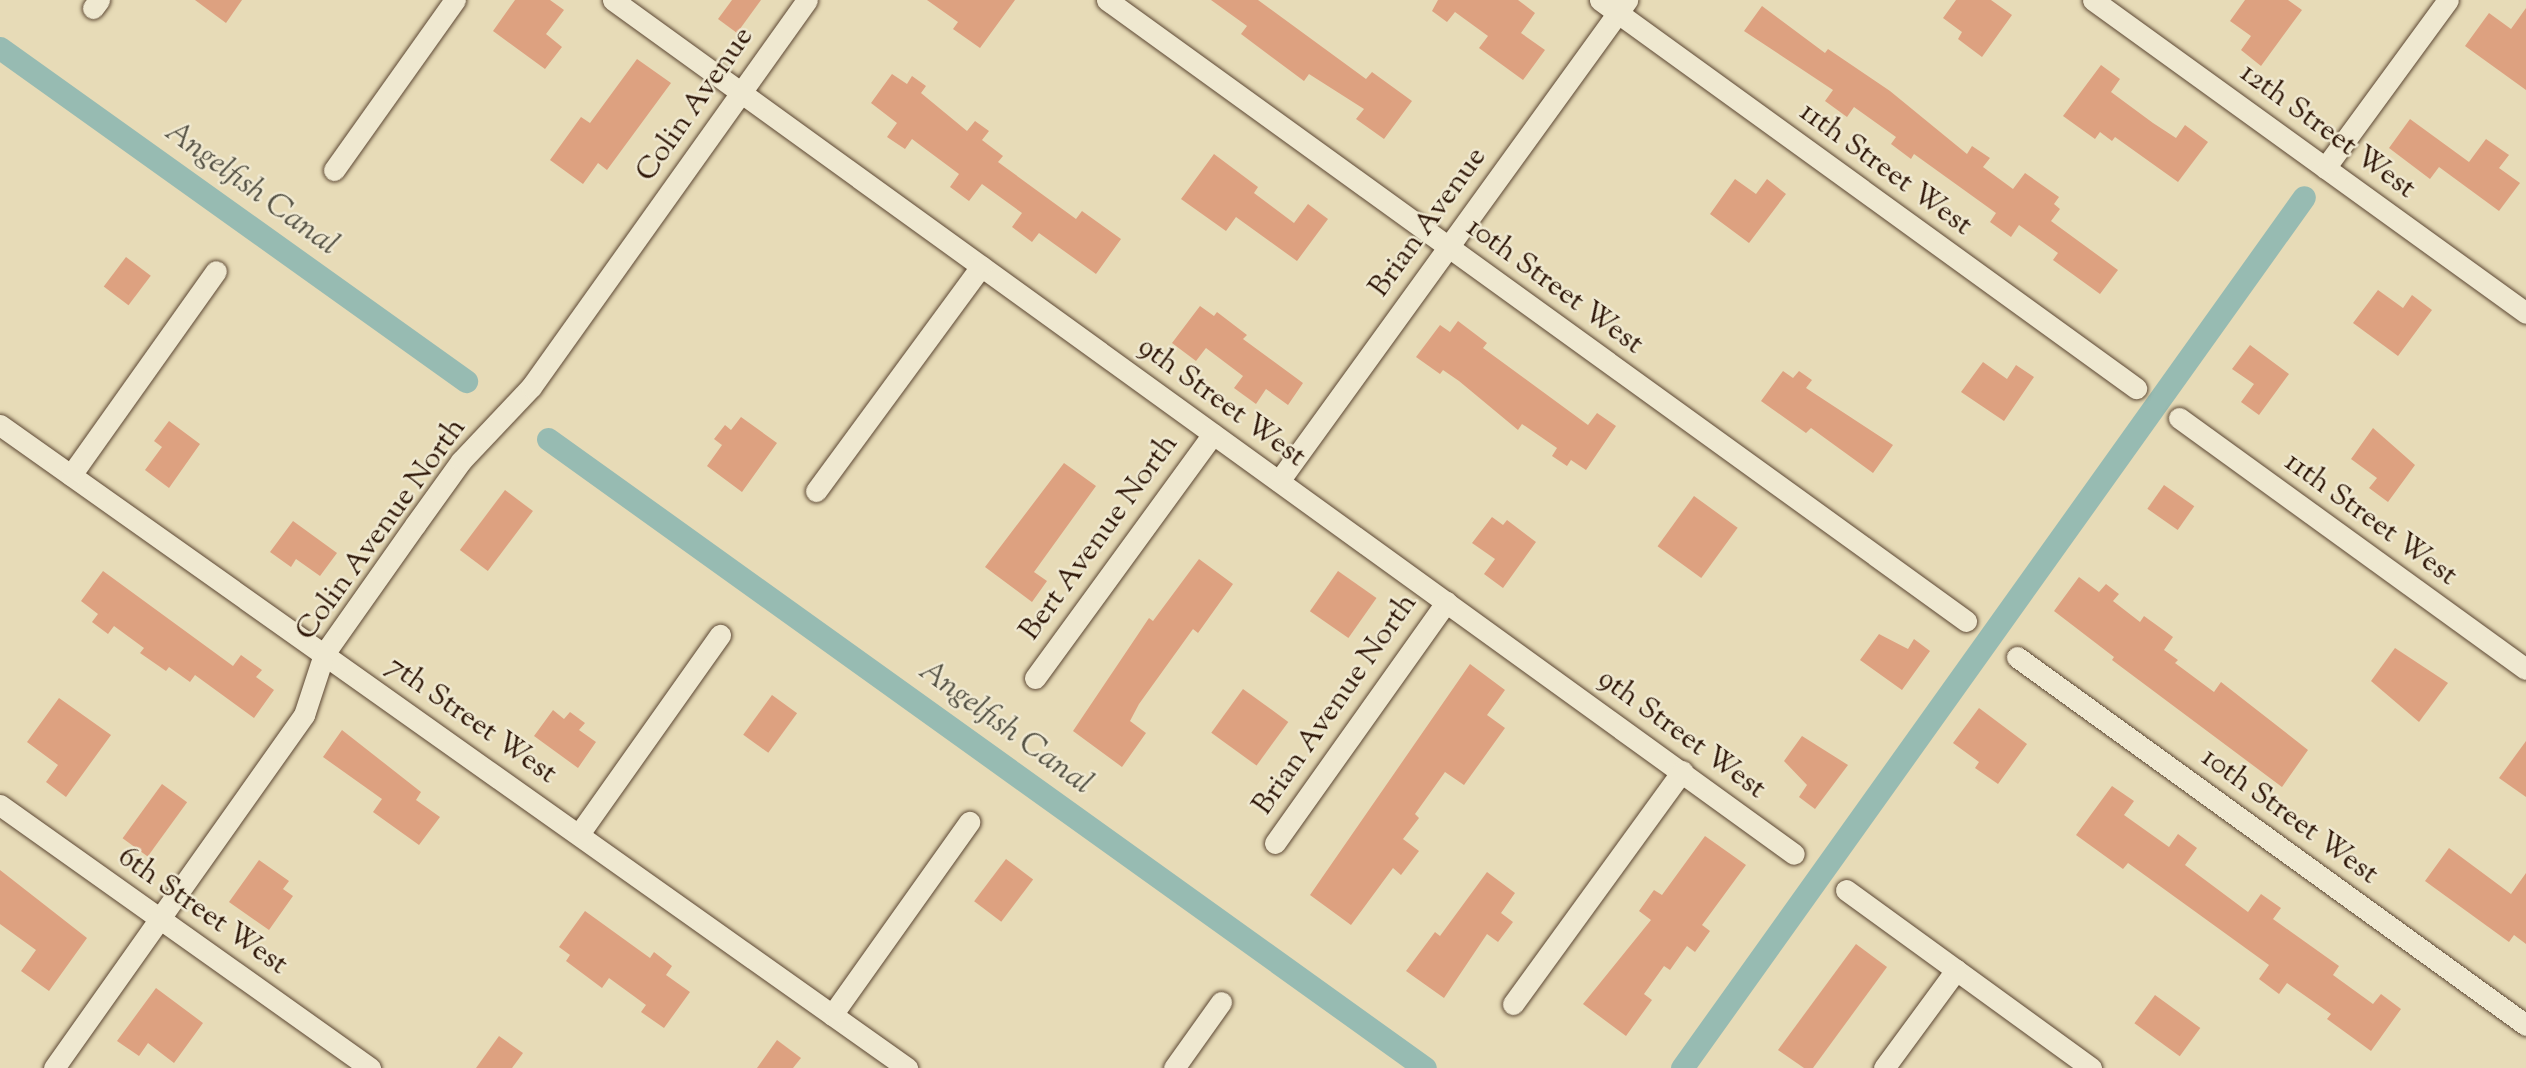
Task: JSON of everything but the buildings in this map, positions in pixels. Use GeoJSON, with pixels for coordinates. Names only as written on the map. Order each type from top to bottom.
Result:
{"type":"FeatureCollection","features":[{"type":"Feature","properties":{"kind":"street"},"geometry":{"type":"LineString","coordinates":[[334,170],[455,0]]}},
{"type":"Feature","properties":{"kind":"street","name":"9th Street West"},"geometry":{"type":"LineString","coordinates":[[613,0],[1794,853]]}},
{"type":"Feature","properties":{"kind":"street","name":"Colin Avenue"},"geometry":{"type":"LineString","coordinates":[[659,210],[807,0]]}},
{"type":"Feature","properties":{"kind":"street","name":"10th Street West"},"geometry":{"type":"LineString","coordinates":[[1107,0],[1966,621]]}},
{"type":"Feature","properties":{"kind":"street","name":"11th Street West"},"geometry":{"type":"LineString","coordinates":[[1600,0],[1622,6],[2136,388]]}},
{"type":"Feature","properties":{"kind":"street","name":"12th Street West"},"geometry":{"type":"LineString","coordinates":[[2093,0],[2526,313]]}},
{"type":"Feature","properties":{"kind":"street"},"geometry":{"type":"LineString","coordinates":[[2325,168],[2448,0]]}},
{"type":"Feature","properties":{"kind":"street","name":"Brian Avenue"},"geometry":{"type":"LineString","coordinates":[[1279,481],[1622,6]]}},
{"type":"Feature","properties":{"kind":"street","name":"Colin Avenue North"},"geometry":{"type":"LineString","coordinates":[[54,1068],[304,715],[324,654],[461,461],[531,387],[659,210]]}},
{"type":"Feature","properties":{"kind":"street"},"geometry":{"type":"LineString","coordinates":[[816,491],[981,266]]}},
{"type":"Feature","properties":{"kind":"street"},"geometry":{"type":"LineString","coordinates":[[71,475],[216,271]]}},
{"type":"Feature","properties":{"kind":"street","name":"11th Street West"},"geometry":{"type":"LineString","coordinates":[[2179,418],[2526,669]]}},
{"type":"Feature","properties":{"kind":"street","name":"7th Street West"},"geometry":{"type":"LineString","coordinates":[[0,425],[907,1068]]}},
{"type":"Feature","properties":{"kind":"street","name":"Bert Avenue North"},"geometry":{"type":"LineString","coordinates":[[1035,678],[1213,433]]}},
{"type":"Feature","properties":{"kind":"street","name":"Brian Avenue North"},"geometry":{"type":"LineString","coordinates":[[1275,843],[1446,602]]}},
{"type":"Feature","properties":{"kind":"street"},"geometry":{"type":"LineString","coordinates":[[579,834],[720,635]]}},
{"type":"Feature","properties":{"kind":"street","name":"10th Street West"},"geometry":{"type":"LineString","coordinates":[[2017,657],[2526,1025]]}},
{"type":"Feature","properties":{"kind":"street"},"geometry":{"type":"LineString","coordinates":[[1513,1004],[1682,771]]}},
{"type":"Feature","properties":{"kind":"street","name":"6th Street West"},"geometry":{"type":"LineString","coordinates":[[0,805],[370,1068]]}},
{"type":"Feature","properties":{"kind":"street"},"geometry":{"type":"LineString","coordinates":[[832,1015],[969,822]]}},
{"type":"Feature","properties":{"kind":"street"},"geometry":{"type":"LineString","coordinates":[[1846,890],[2091,1068]]}},
{"type":"Feature","properties":{"kind":"street"},"geometry":{"type":"LineString","coordinates":[[1884,1068],[1956,970]]}},
{"type":"Feature","properties":{"kind":"street"},"geometry":{"type":"LineString","coordinates":[[1174,1068],[1221,1002]]}},
{"type":"Feature","properties":{"kind":"waterway","name":"Angelfish Canal"},"geometry":{"type":"LineString","coordinates":[[0,48],[466,381]]}},
{"type":"Feature","properties":{"kind":"waterway"},"geometry":{"type":"LineString","coordinates":[[1682,1068],[2304,197]]}},
{"type":"Feature","properties":{"kind":"waterway","name":"Angelfish Canal"},"geometry":{"type":"LineString","coordinates":[[548,439],[1425,1068]]}}]}
